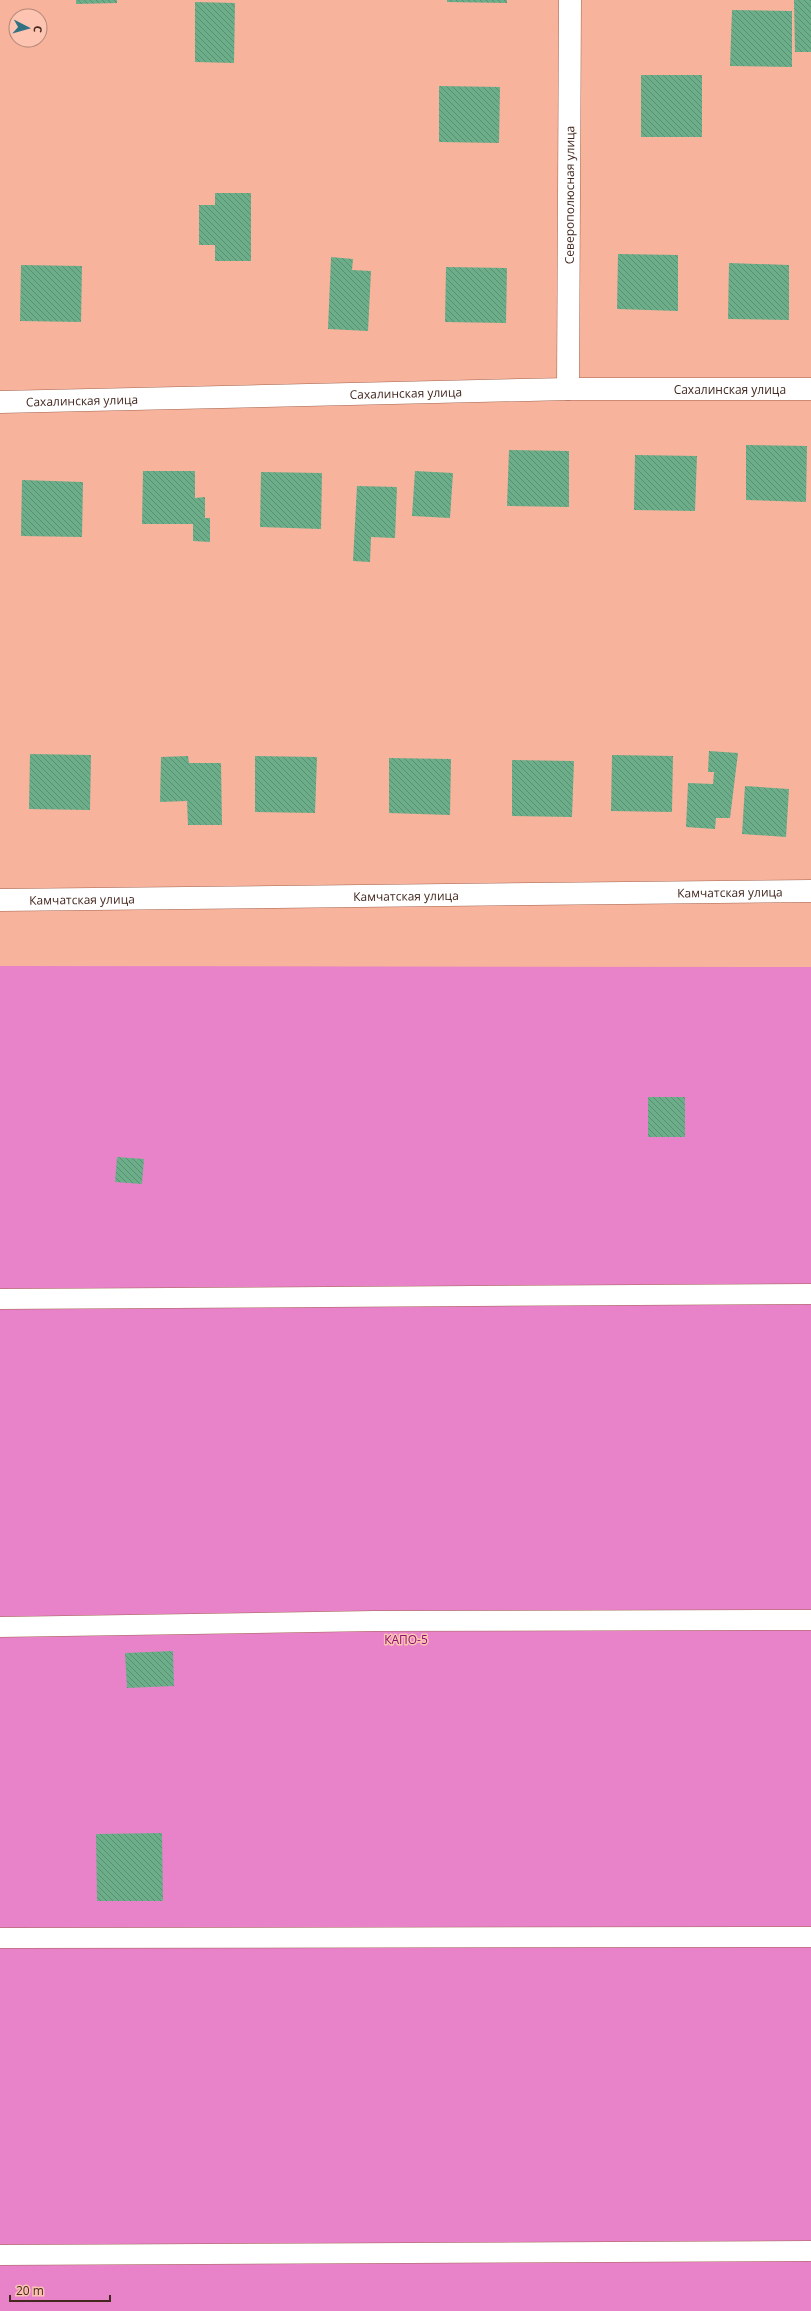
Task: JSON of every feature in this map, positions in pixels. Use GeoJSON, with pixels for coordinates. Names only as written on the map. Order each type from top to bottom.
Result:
{"type":"FeatureCollection","features":[{"type":"Feature","properties":{"kind":"main road","name":"Северополюсная улица"},"geometry":{"type":"LineString","coordinates":[[568,389],[570,0]]}},
{"type":"Feature","properties":{"kind":"main road","name":"Сахалинская улица"},"geometry":{"type":"LineString","coordinates":[[0,402],[568,389],[811,389]]}},
{"type":"Feature","properties":{"kind":"main road","name":"Камчатская улица"},"geometry":{"type":"LineString","coordinates":[[0,900],[811,891]]}},
{"type":"Feature","properties":{"kind":"lane"},"geometry":{"type":"LineString","coordinates":[[0,1299],[811,1294]]}},
{"type":"Feature","properties":{"kind":"lane"},"geometry":{"type":"LineString","coordinates":[[0,1627],[374,1621],[811,1620]]}},
{"type":"Feature","properties":{"kind":"lane"},"geometry":{"type":"LineString","coordinates":[[0,1938],[811,1937]]}},
{"type":"Feature","properties":{"kind":"lane"},"geometry":{"type":"LineString","coordinates":[[0,2255],[811,2251]]}},
{"type":"Feature","properties":{"kind":"green space","name":"КАПО-5"},"geometry":{"type":"Polygon","coordinates":[[[0,966],[811,967],[811,2311],[0,2311],[0,966]]]}},
{"type":"Feature","properties":{"kind":"building"},"geometry":{"type":"Polygon","coordinates":[[[76,0],[117,0],[117,3],[76,4],[76,0]]]}},
{"type":"Feature","properties":{"kind":"building"},"geometry":{"type":"Polygon","coordinates":[[[447,0],[507,0],[507,3],[447,2],[447,0]]]}},
{"type":"Feature","properties":{"kind":"building"},"geometry":{"type":"Polygon","coordinates":[[[794,0],[811,0],[811,52],[795,52],[794,0]]]}},
{"type":"Feature","properties":{"kind":"building"},"geometry":{"type":"Polygon","coordinates":[[[195,2],[235,3],[234,63],[195,62],[195,2]]]}},
{"type":"Feature","properties":{"kind":"building"},"geometry":{"type":"Polygon","coordinates":[[[732,10],[792,11],[792,67],[730,66],[732,10]]]}},
{"type":"Feature","properties":{"kind":"building"},"geometry":{"type":"Polygon","coordinates":[[[641,75],[702,75],[702,137],[641,137],[641,75]]]}},
{"type":"Feature","properties":{"kind":"building"},"geometry":{"type":"Polygon","coordinates":[[[439,86],[500,87],[499,143],[439,142],[439,86]]]}},
{"type":"Feature","properties":{"kind":"building"},"geometry":{"type":"Polygon","coordinates":[[[215,193],[251,193],[251,261],[215,261],[215,245],[199,245],[199,205],[215,205],[215,193]]]}},
{"type":"Feature","properties":{"kind":"building"},"geometry":{"type":"Polygon","coordinates":[[[618,254],[678,255],[678,311],[617,309],[618,254]]]}},
{"type":"Feature","properties":{"kind":"building"},"geometry":{"type":"Polygon","coordinates":[[[331,257],[353,259],[352,270],[371,271],[368,331],[328,329],[331,257]]]}},
{"type":"Feature","properties":{"kind":"building"},"geometry":{"type":"Polygon","coordinates":[[[729,263],[789,265],[789,320],[728,319],[729,263]]]}},
{"type":"Feature","properties":{"kind":"building"},"geometry":{"type":"Polygon","coordinates":[[[21,265],[82,266],[81,322],[20,321],[21,265]]]}},
{"type":"Feature","properties":{"kind":"building"},"geometry":{"type":"Polygon","coordinates":[[[446,267],[507,268],[506,323],[445,322],[446,267]]]}},
{"type":"Feature","properties":{"kind":"building"},"geometry":{"type":"Polygon","coordinates":[[[746,445],[807,446],[806,502],[746,500],[746,445]]]}},
{"type":"Feature","properties":{"kind":"building"},"geometry":{"type":"Polygon","coordinates":[[[509,450],[569,451],[569,507],[507,506],[509,450]]]}},
{"type":"Feature","properties":{"kind":"building"},"geometry":{"type":"Polygon","coordinates":[[[635,455],[697,456],[695,511],[634,510],[635,455]]]}},
{"type":"Feature","properties":{"kind":"building"},"geometry":{"type":"Polygon","coordinates":[[[143,471],[195,471],[195,498],[205,497],[205,518],[210,518],[210,542],[193,541],[193,524],[142,524],[143,471]]]}},
{"type":"Feature","properties":{"kind":"building"},"geometry":{"type":"Polygon","coordinates":[[[415,471],[453,473],[450,518],[412,516],[415,471]]]}},
{"type":"Feature","properties":{"kind":"building"},"geometry":{"type":"Polygon","coordinates":[[[261,472],[322,473],[321,529],[260,527],[261,472]]]}},
{"type":"Feature","properties":{"kind":"building"},"geometry":{"type":"Polygon","coordinates":[[[22,480],[83,482],[82,537],[21,536],[22,480]]]}},
{"type":"Feature","properties":{"kind":"building"},"geometry":{"type":"Polygon","coordinates":[[[357,486],[397,487],[395,538],[371,537],[370,562],[353,561],[357,486]]]}},
{"type":"Feature","properties":{"kind":"building"},"geometry":{"type":"Polygon","coordinates":[[[709,751],[738,753],[730,818],[716,818],[715,829],[686,827],[688,783],[713,784],[714,772],[708,772],[709,751]]]}},
{"type":"Feature","properties":{"kind":"building"},"geometry":{"type":"Polygon","coordinates":[[[30,754],[91,755],[90,810],[29,809],[30,754]]]}},
{"type":"Feature","properties":{"kind":"building"},"geometry":{"type":"Polygon","coordinates":[[[612,755],[673,756],[672,812],[611,811],[612,755]]]}},
{"type":"Feature","properties":{"kind":"building"},"geometry":{"type":"Polygon","coordinates":[[[188,756],[189,763],[221,763],[222,825],[188,825],[187,801],[160,802],[161,757],[188,756]]]}},
{"type":"Feature","properties":{"kind":"building"},"geometry":{"type":"Polygon","coordinates":[[[255,756],[317,757],[315,813],[255,812],[255,756]]]}},
{"type":"Feature","properties":{"kind":"building"},"geometry":{"type":"Polygon","coordinates":[[[389,758],[451,759],[450,815],[389,813],[389,758]]]}},
{"type":"Feature","properties":{"kind":"building"},"geometry":{"type":"Polygon","coordinates":[[[512,760],[574,761],[572,817],[512,816],[512,760]]]}},
{"type":"Feature","properties":{"kind":"building"},"geometry":{"type":"Polygon","coordinates":[[[745,786],[789,789],[786,837],[742,834],[745,786]]]}},
{"type":"Feature","properties":{"kind":"building"},"geometry":{"type":"Polygon","coordinates":[[[648,1097],[685,1097],[685,1137],[648,1137],[648,1097]]]}},
{"type":"Feature","properties":{"kind":"building"},"geometry":{"type":"Polygon","coordinates":[[[117,1157],[144,1159],[142,1184],[115,1182],[117,1157]]]}},
{"type":"Feature","properties":{"kind":"building"},"geometry":{"type":"Polygon","coordinates":[[[173,1651],[174,1686],[127,1688],[125,1653],[173,1651]]]}},
{"type":"Feature","properties":{"kind":"building"},"geometry":{"type":"Polygon","coordinates":[[[162,1833],[163,1901],[97,1901],[96,1834],[162,1833]]]}}]}
